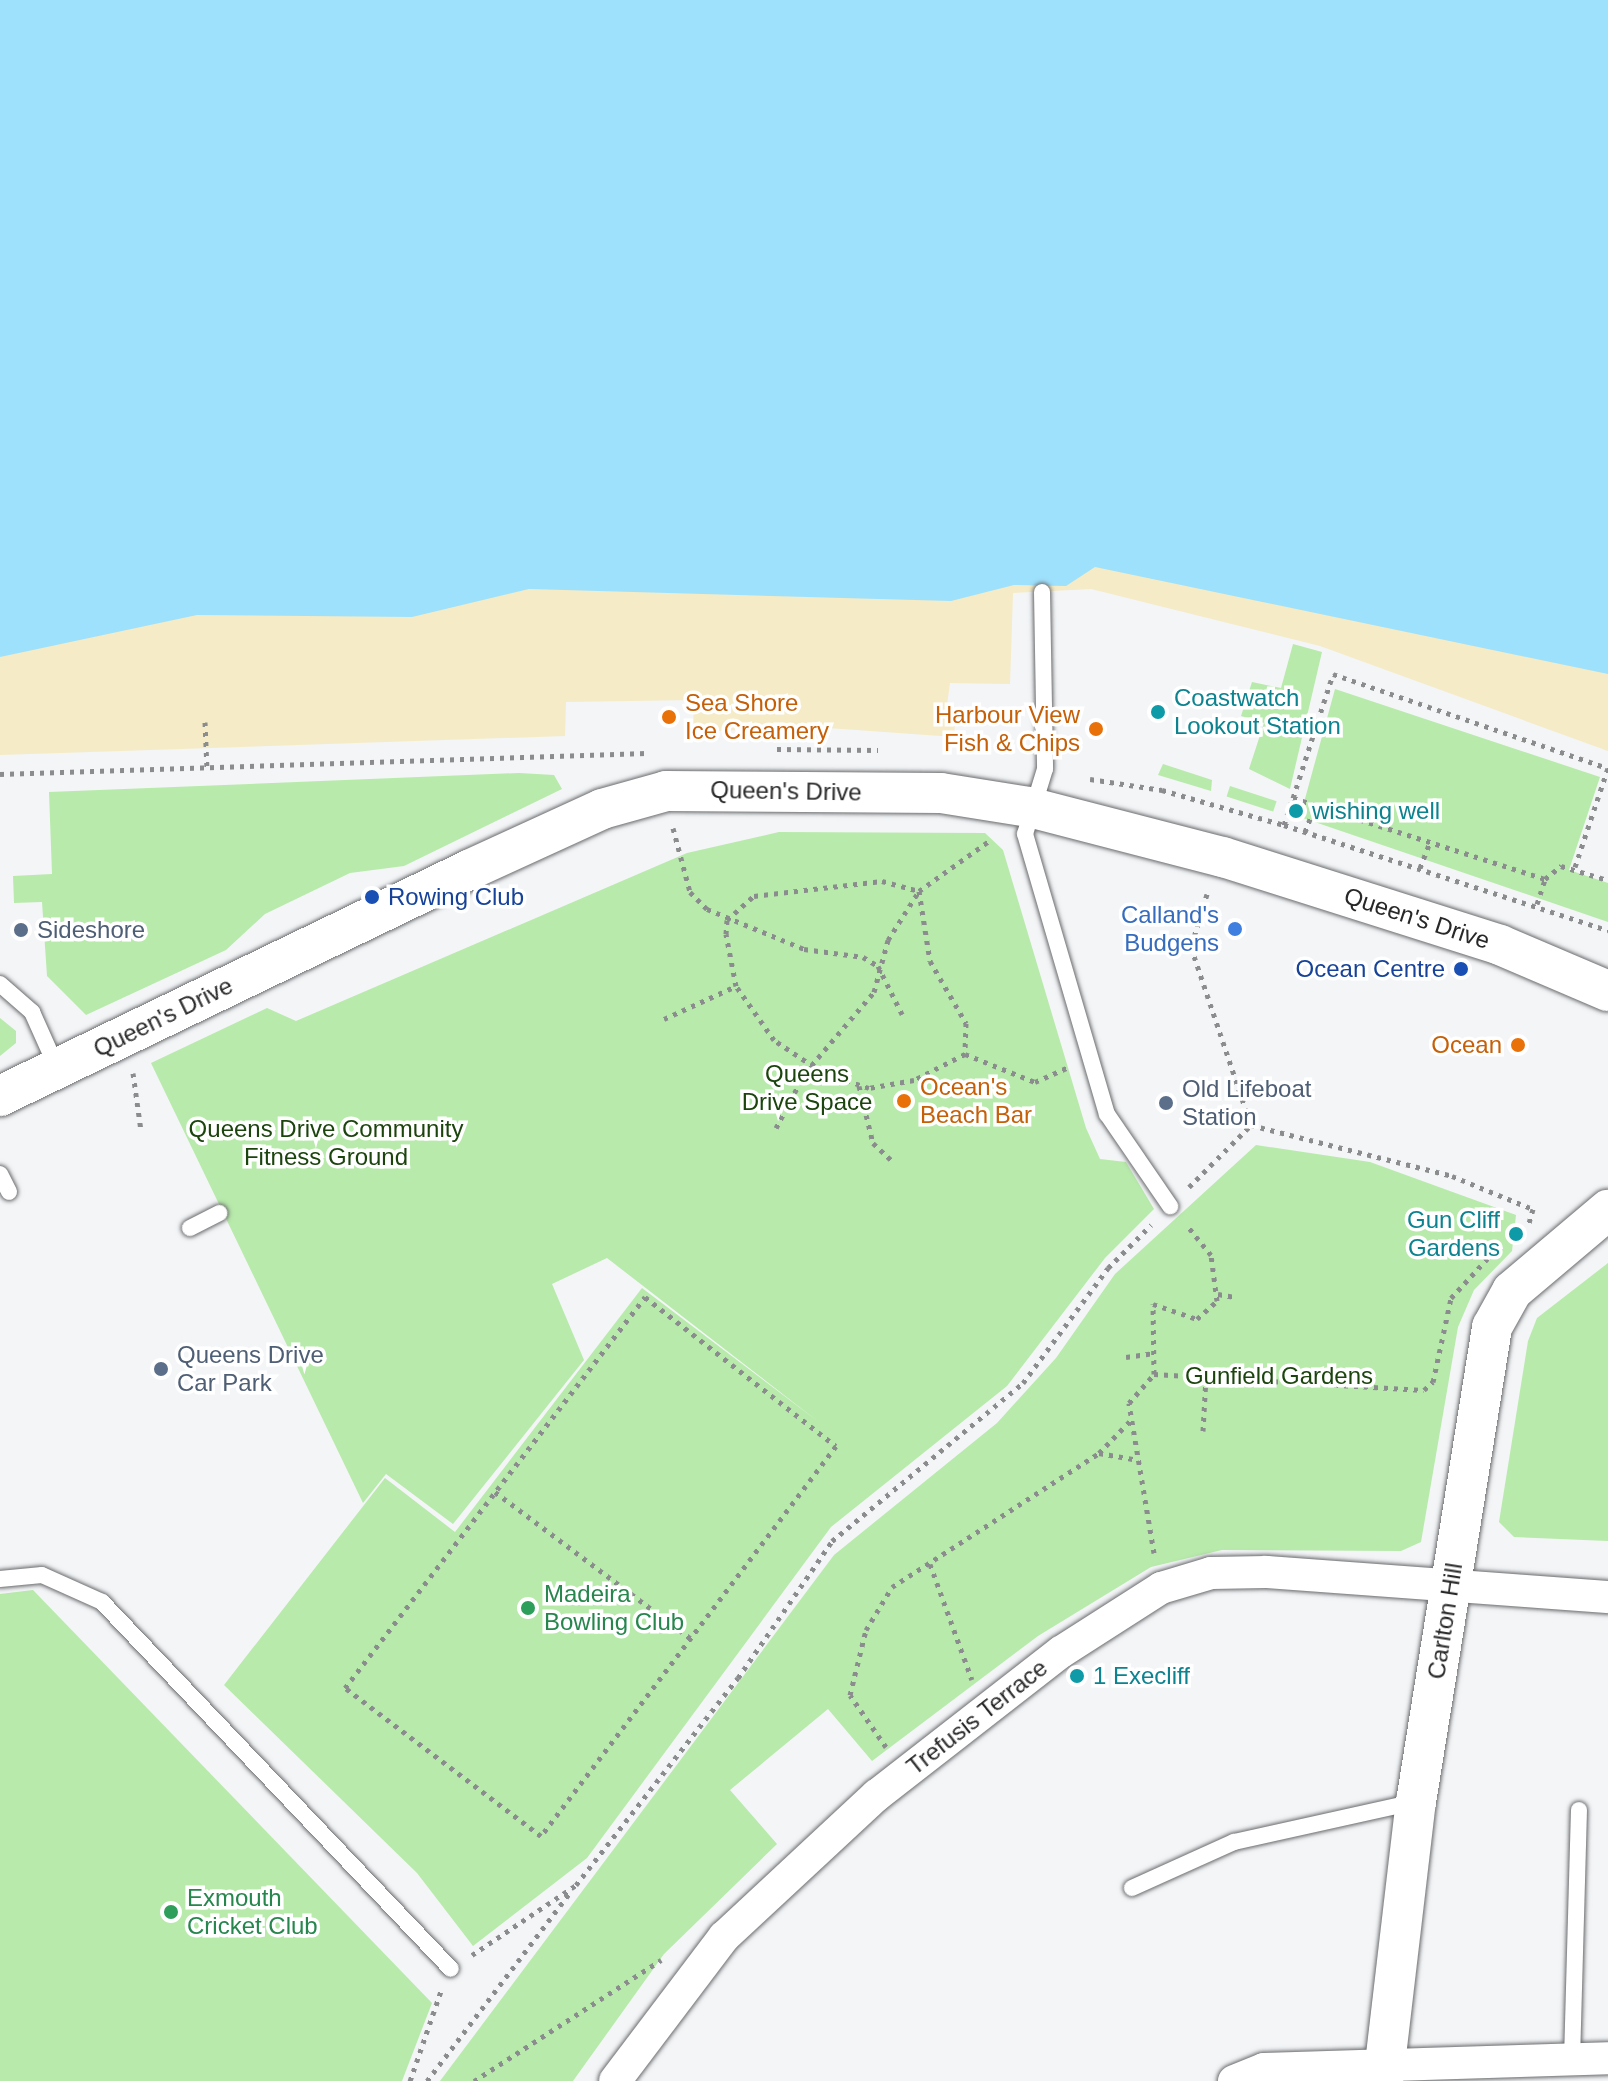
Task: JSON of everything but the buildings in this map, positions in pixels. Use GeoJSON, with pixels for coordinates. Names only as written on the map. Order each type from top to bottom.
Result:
{"type":"FeatureCollection","features":[{"type":"Feature","properties":{"kind":"street","name":"Queen's Drive"},"geometry":{"type":"LineString","coordinates":[[0,1096],[575,822],[666,791],[941,793],[1029,807],[1252,866],[1500,945],[1608,991]]}},
{"type":"Feature","properties":{"kind":"street","name":"Carlton Hill"},"geometry":{"type":"LineString","coordinates":[[1385,2072],[1416,1802],[1492,1327],[1512,1291],[1608,1210]]}},
{"type":"Feature","properties":{"kind":"street","name":"Trefusis Terrace"},"geometry":{"type":"LineString","coordinates":[[615,2081],[687,1979],[791,1872],[907,1771],[1126,1605],[1161,1588],[1211,1573],[1266,1572],[1451,1582],[1608,1597]]}},
{"type":"Feature","properties":{"kind":"street"},"geometry":{"type":"LineString","coordinates":[[1234,2081],[1264,2069],[1385,2072],[1608,2058]]}},
{"type":"Feature","properties":{"kind":"lane"},"geometry":{"type":"LineString","coordinates":[[1042,592],[1045,769],[1029,807],[1025,834],[1087,1058],[1107,1114],[1170,1206]]}},
{"type":"Feature","properties":{"kind":"lane"},"geometry":{"type":"LineString","coordinates":[[0,984],[32,1012],[57,1068]]}},
{"type":"Feature","properties":{"kind":"lane"},"geometry":{"type":"LineString","coordinates":[[0,1174],[9,1192]]}},
{"type":"Feature","properties":{"kind":"lane"},"geometry":{"type":"LineString","coordinates":[[190,1228],[219,1213]]}},
{"type":"Feature","properties":{"kind":"lane"},"geometry":{"type":"LineString","coordinates":[[0,1579],[42,1575],[102,1602],[451,1969]]}},
{"type":"Feature","properties":{"kind":"lane"},"geometry":{"type":"LineString","coordinates":[[1132,1888],[1234,1842],[1416,1802]]}},
{"type":"Feature","properties":{"kind":"lane"},"geometry":{"type":"LineString","coordinates":[[1572,2060],[1579,1810]]}},
{"type":"Feature","properties":{"kind":"path"},"geometry":{"type":"LineString","coordinates":[[1284,825],[1333,674],[1608,768],[1575,867]]}},
{"type":"Feature","properties":{"kind":"path"},"geometry":{"type":"LineString","coordinates":[[205,722],[207,769]]}},
{"type":"Feature","properties":{"kind":"path"},"geometry":{"type":"LineString","coordinates":[[764,749],[886,750]]}},
{"type":"Feature","properties":{"kind":"path"},"geometry":{"type":"LineString","coordinates":[[0,774],[657,753]]}},
{"type":"Feature","properties":{"kind":"path"},"geometry":{"type":"LineString","coordinates":[[1045,769],[1144,786],[1284,825],[1537,904],[1608,930]]}},
{"type":"Feature","properties":{"kind":"path"},"geometry":{"type":"LineString","coordinates":[[1598,797],[1608,801]]}},
{"type":"Feature","properties":{"kind":"path"},"geometry":{"type":"LineString","coordinates":[[1293,798],[1545,879]]}},
{"type":"Feature","properties":{"kind":"path"},"geometry":{"type":"LineString","coordinates":[[1305,832],[1315,806]]}},
{"type":"Feature","properties":{"kind":"path"},"geometry":{"type":"LineString","coordinates":[[672,825],[690,892],[727,920],[878,966],[902,1014]]}},
{"type":"Feature","properties":{"kind":"path"},"geometry":{"type":"LineString","coordinates":[[776,1128],[812,1066],[874,992],[878,966],[919,891],[998,834]]}},
{"type":"Feature","properties":{"kind":"path"},"geometry":{"type":"LineString","coordinates":[[1420,868],[1430,842]]}},
{"type":"Feature","properties":{"kind":"path"},"geometry":{"type":"LineString","coordinates":[[1537,904],[1545,879],[1561,866],[1575,867],[1607,880],[1608,872]]}},
{"type":"Feature","properties":{"kind":"path"},"geometry":{"type":"LineString","coordinates":[[727,920],[754,896],[773,893],[882,881],[919,891]]}},
{"type":"Feature","properties":{"kind":"path"},"geometry":{"type":"LineString","coordinates":[[1209,888],[1191,947],[1251,1125]]}},
{"type":"Feature","properties":{"kind":"path"},"geometry":{"type":"LineString","coordinates":[[919,891],[930,961],[966,1023],[965,1054]]}},
{"type":"Feature","properties":{"kind":"path"},"geometry":{"type":"LineString","coordinates":[[727,920],[736,986],[774,1040],[812,1066],[859,1086],[914,1080],[965,1054],[1035,1082],[1087,1058]]}},
{"type":"Feature","properties":{"kind":"path"},"geometry":{"type":"LineString","coordinates":[[664,1019],[736,986]]}},
{"type":"Feature","properties":{"kind":"path"},"geometry":{"type":"LineString","coordinates":[[129,1061],[141,1131]]}},
{"type":"Feature","properties":{"kind":"path"},"geometry":{"type":"LineString","coordinates":[[859,1086],[873,1143],[891,1160]]}},
{"type":"Feature","properties":{"kind":"path"},"geometry":{"type":"LineString","coordinates":[[427,2081],[738,1678],[832,1541],[1023,1383],[1108,1268],[1251,1125]]}},
{"type":"Feature","properties":{"kind":"path"},"geometry":{"type":"LineString","coordinates":[[1251,1125],[1452,1176],[1533,1209]]}},
{"type":"Feature","properties":{"kind":"path"},"geometry":{"type":"LineString","coordinates":[[1161,1588],[1129,1403],[1154,1374],[1153,1304],[1197,1319],[1211,1312],[1218,1294],[1217,1269],[1201,1240]]}},
{"type":"Feature","properties":{"kind":"path"},"geometry":{"type":"LineString","coordinates":[[1154,1374],[1424,1390],[1433,1382],[1451,1298],[1472,1269],[1513,1240]]}},
{"type":"Feature","properties":{"kind":"path"},"geometry":{"type":"LineString","coordinates":[[1218,1294],[1235,1297]]}},
{"type":"Feature","properties":{"kind":"path"},"geometry":{"type":"LineString","coordinates":[[645,1297],[836,1446],[541,1836],[345,1688],[495,1492],[645,1297]]}},
{"type":"Feature","properties":{"kind":"path"},"geometry":{"type":"LineString","coordinates":[[1126,1357],[1153,1353]]}},
{"type":"Feature","properties":{"kind":"path"},"geometry":{"type":"LineString","coordinates":[[1203,1431],[1206,1377]]}},
{"type":"Feature","properties":{"kind":"path"},"geometry":{"type":"LineString","coordinates":[[907,1771],[850,1695],[878,1607],[892,1587],[1099,1453],[1132,1419]]}},
{"type":"Feature","properties":{"kind":"path"},"geometry":{"type":"LineString","coordinates":[[1099,1453],[1138,1460]]}},
{"type":"Feature","properties":{"kind":"path"},"geometry":{"type":"LineString","coordinates":[[495,1492],[690,1638]]}},
{"type":"Feature","properties":{"kind":"path"},"geometry":{"type":"LineString","coordinates":[[930,1564],[975,1688],[990,1707]]}},
{"type":"Feature","properties":{"kind":"path"},"geometry":{"type":"LineString","coordinates":[[410,2081],[451,1969],[576,1885]]}},
{"type":"Feature","properties":{"kind":"path"},"geometry":{"type":"LineString","coordinates":[[474,2081],[649,1964],[661,1960],[687,1979]]}},
{"type":"Feature","properties":{"kind":"green space"},"geometry":{"type":"Polygon","coordinates":[[[1293,644],[1322,652],[1290,789],[1249,769],[1264,723],[1241,716],[1252,682],[1281,688],[1293,644]]]}},
{"type":"Feature","properties":{"kind":"green space"},"geometry":{"type":"Polygon","coordinates":[[[1335,689],[1600,777],[1569,870],[1608,883],[1608,922],[1300,817],[1335,689]]]}},
{"type":"Feature","properties":{"kind":"green space"},"geometry":{"type":"Polygon","coordinates":[[[1163,764],[1212,780],[1211,791],[1158,775],[1163,764]]]}},
{"type":"Feature","properties":{"kind":"green space"},"geometry":{"type":"Polygon","coordinates":[[[519,773],[554,775],[562,789],[404,866],[350,873],[265,914],[226,950],[86,1015],[47,976],[42,902],[14,903],[13,876],[52,874],[49,792],[519,773]]]}},
{"type":"Feature","properties":{"kind":"green space"},"geometry":{"type":"Polygon","coordinates":[[[1230,786],[1277,801],[1273,812],[1227,796],[1230,786]]]}},
{"type":"Feature","properties":{"kind":"green space"},"geometry":{"type":"Polygon","coordinates":[[[779,832],[985,833],[1003,850],[1086,1128],[1100,1159],[1126,1162],[1154,1209],[1105,1258],[1007,1386],[831,1527],[587,1858],[473,1946],[417,1873],[224,1685],[385,1478],[455,1532],[642,1288],[820,1423],[607,1258],[552,1284],[584,1360],[453,1524],[386,1474],[363,1503],[151,1063],[267,1008],[296,1021],[687,853],[779,832]]]}},
{"type":"Feature","properties":{"kind":"green space"},"geometry":{"type":"Polygon","coordinates":[[[0,1018],[16,1031],[16,1043],[0,1056],[0,1018]]]}},
{"type":"Feature","properties":{"kind":"green space","name":"Gunfield Gardens"},"geometry":{"type":"Polygon","coordinates":[[[1256,1145],[1370,1162],[1516,1215],[1512,1251],[1474,1290],[1458,1327],[1421,1542],[1401,1551],[1222,1550],[1151,1567],[1038,1636],[872,1761],[828,1709],[730,1790],[777,1844],[664,1954],[573,2081],[440,2081],[834,1555],[997,1423],[1056,1358],[1115,1274],[1256,1145]]]}},
{"type":"Feature","properties":{"kind":"green space"},"geometry":{"type":"Polygon","coordinates":[[[1608,1263],[1608,1541],[1514,1537],[1499,1522],[1528,1341],[1537,1318],[1608,1263]]]}},
{"type":"Feature","properties":{"kind":"green space","name":"Exmouth Cricket Club"},"geometry":{"type":"Polygon","coordinates":[[[33,1590],[432,2003],[402,2081],[0,2081],[0,1594],[33,1590]]]}},
{"type":"Feature","properties":{"kind":"sand"},"geometry":{"type":"Polygon","coordinates":[[[0,225],[1608,404],[1608,751],[1320,646],[1091,589],[1013,593],[1010,684],[950,683],[946,712],[954,714],[955,737],[814,727],[694,732],[693,700],[566,702],[565,736],[0,755],[0,225]]]}},
{"type":"Feature","properties":{"kind":"water"},"geometry":{"type":"Polygon","coordinates":[[[0,0],[1608,0],[1608,674],[1095,567],[1066,586],[1014,585],[951,601],[529,589],[412,617],[197,615],[0,657],[0,0]]]}},
{"type":"Feature","properties":{"kind":"place","name":"Coastwatch Lookout Station"},"geometry":{"type":"Point","coordinates":[1158,712]}},
{"type":"Feature","properties":{"kind":"place","name":"Sea Shore Ice Creamery"},"geometry":{"type":"Point","coordinates":[669,717]}},
{"type":"Feature","properties":{"kind":"place","name":"Harbour View Fish & Chips"},"geometry":{"type":"Point","coordinates":[1096,729]}},
{"type":"Feature","properties":{"kind":"place","name":"wishing well"},"geometry":{"type":"Point","coordinates":[1296,811]}},
{"type":"Feature","properties":{"kind":"place","name":"Rowing Club"},"geometry":{"type":"Point","coordinates":[372,897]}},
{"type":"Feature","properties":{"kind":"place","name":"Calland's Budgens"},"geometry":{"type":"Point","coordinates":[1235,929]}},
{"type":"Feature","properties":{"kind":"place","name":"Sideshore"},"geometry":{"type":"Point","coordinates":[21,930]}},
{"type":"Feature","properties":{"kind":"place","name":"Ocean Centre"},"geometry":{"type":"Point","coordinates":[1461,969]}},
{"type":"Feature","properties":{"kind":"place","name":"Ocean"},"geometry":{"type":"Point","coordinates":[1518,1045]}},
{"type":"Feature","properties":{"kind":"place","name":"Ocean's Beach Bar"},"geometry":{"type":"Point","coordinates":[904,1101]}},
{"type":"Feature","properties":{"kind":"place","name":"Old Lifeboat Station"},"geometry":{"type":"Point","coordinates":[1166,1103]}},
{"type":"Feature","properties":{"kind":"place","name":"Gun Cliff Gardens"},"geometry":{"type":"Point","coordinates":[1516,1234]}},
{"type":"Feature","properties":{"kind":"place","name":"Queens Drive Car Park"},"geometry":{"type":"Point","coordinates":[161,1369]}},
{"type":"Feature","properties":{"kind":"place","name":"Madeira Bowling Club"},"geometry":{"type":"Point","coordinates":[528,1608]}},
{"type":"Feature","properties":{"kind":"place","name":"1 Execliff"},"geometry":{"type":"Point","coordinates":[1077,1676]}},
{"type":"Feature","properties":{"kind":"place","name":"Exmouth Cricket Club"},"geometry":{"type":"Point","coordinates":[171,1912]}},
{"type":"Feature","properties":{"kind":"park label","name":"Queens Drive Space"},"geometry":{"type":"Point","coordinates":[807,1088]}},
{"type":"Feature","properties":{"kind":"park label","name":"Queens Drive Community Fitness Ground"},"geometry":{"type":"Point","coordinates":[326,1143]}}]}
